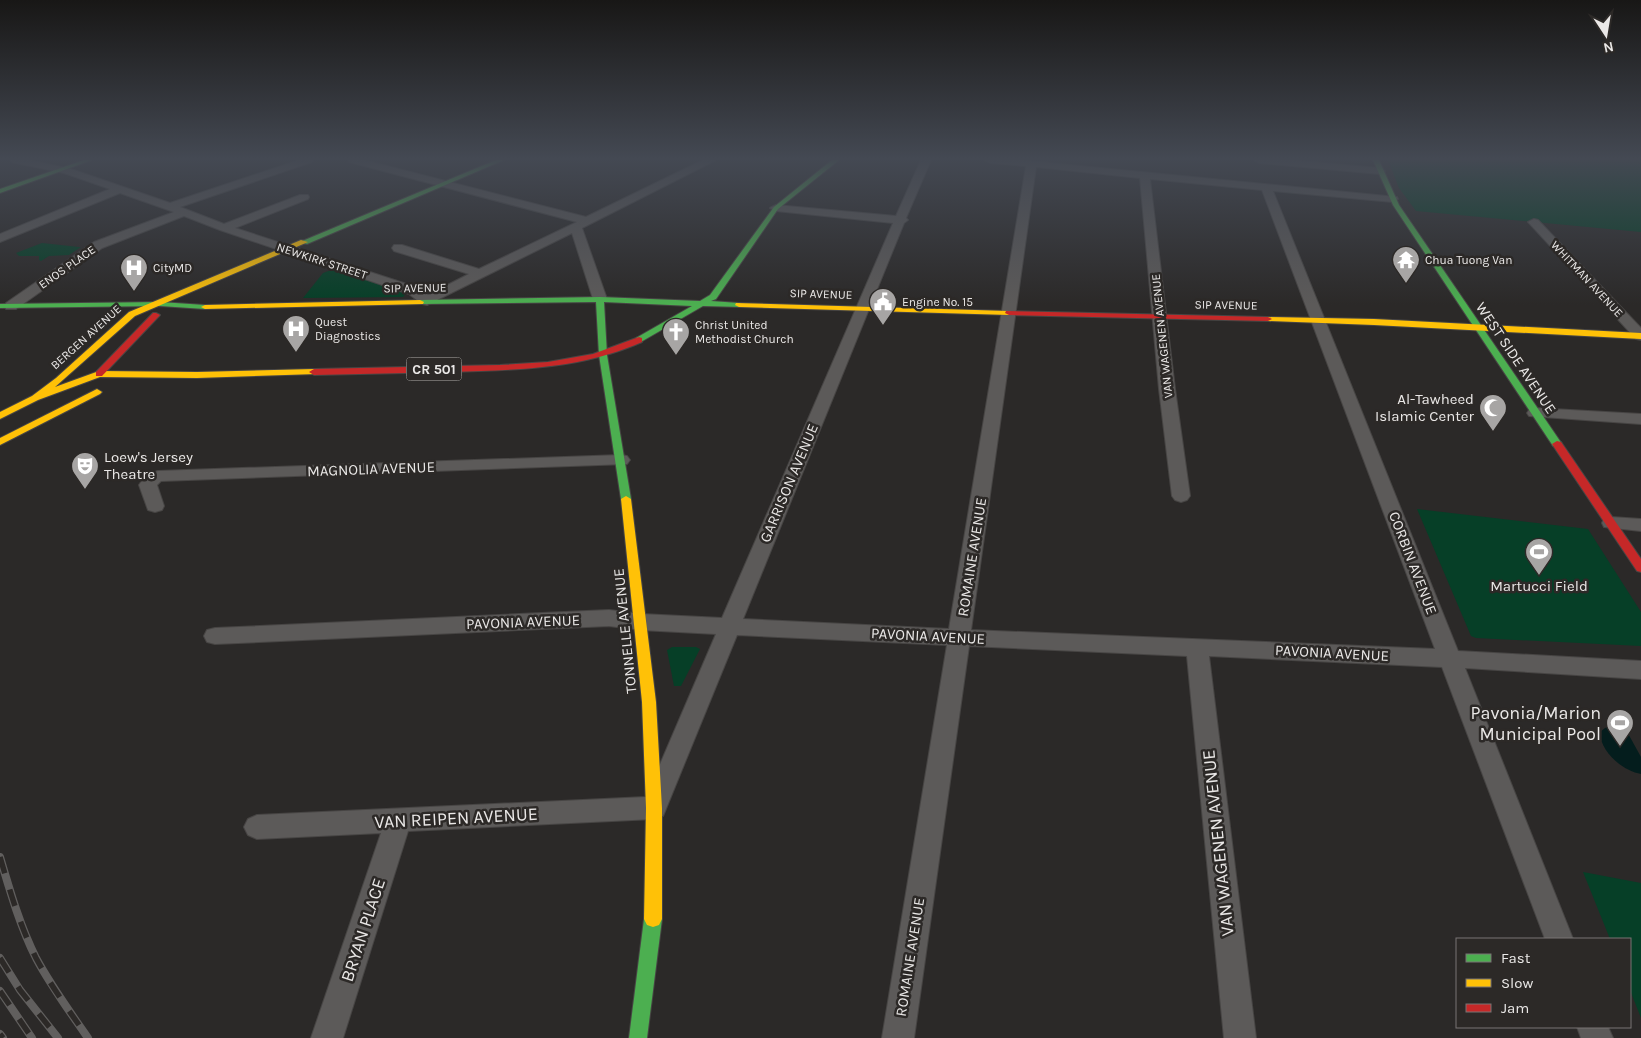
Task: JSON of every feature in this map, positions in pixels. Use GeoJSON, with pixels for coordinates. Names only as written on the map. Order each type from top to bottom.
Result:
{"type":"FeatureCollection","features":[{"type":"Feature","properties":{"kind":"street"},"geometry":{"type":"LineString","coordinates":[[0,238],[72,208]]}},
{"type":"Feature","properties":{"kind":"street","name":"NEWKIRK STREET"},"geometry":{"type":"LineString","coordinates":[[173,208],[224,228],[414,291],[427,301]]}},
{"type":"Feature","properties":{"kind":"street"},"geometry":{"type":"LineString","coordinates":[[224,228],[274,208]]}},
{"type":"Feature","properties":{"kind":"street","name":"BERGEN AVENUE"},"geometry":{"type":"LineString","coordinates":[[35,398],[70,370],[132,314],[160,304],[384,208]]}},
{"type":"Feature","properties":{"kind":"street"},"geometry":{"type":"LineString","coordinates":[[530,208],[582,224]]}},
{"type":"Feature","properties":{"kind":"street"},"geometry":{"type":"LineString","coordinates":[[427,301],[613,208]]}},
{"type":"Feature","properties":{"kind":"street","name":"CR 501"},"geometry":{"type":"LineString","coordinates":[[0,416],[35,398],[99,374],[128,373],[197,376],[513,368],[586,360],[640,340],[713,297],[776,208]]}},
{"type":"Feature","properties":{"kind":"street"},"geometry":{"type":"LineString","coordinates":[[781,208],[902,220]]}},
{"type":"Feature","properties":{"kind":"street","name":"GARRISON AVENUE"},"geometry":{"type":"LineString","coordinates":[[654,808],[862,309],[907,208]]}},
{"type":"Feature","properties":{"kind":"street","name":"ROMAINE AVENUE"},"geometry":{"type":"LineString","coordinates":[[898,1038],[1024,208]]}},
{"type":"Feature","properties":{"kind":"street","name":"VAN WAGENEN AVENUE"},"geometry":{"type":"LineString","coordinates":[[1149,208],[1167,389],[1181,496]]}},
{"type":"Feature","properties":{"kind":"street","name":"CORBIN AVENUE"},"geometry":{"type":"LineString","coordinates":[[1275,208],[1559,938]]}},
{"type":"Feature","properties":{"kind":"street","name":"WEST SIDE AVENUE"},"geometry":{"type":"LineString","coordinates":[[1399,208],[1641,568]]}},
{"type":"Feature","properties":{"kind":"street","name":"ENOS PLACE"},"geometry":{"type":"LineString","coordinates":[[6,306],[98,245],[183,213]]}},
{"type":"Feature","properties":{"kind":"street","name":"WHITMAN AVENUE"},"geometry":{"type":"LineString","coordinates":[[1534,222],[1641,336]]}},
{"type":"Feature","properties":{"kind":"street","name":"TONNELLE AVENUE"},"geometry":{"type":"LineString","coordinates":[[582,224],[600,300],[603,355],[620,460],[641,622],[649,702],[654,808],[653,931],[638,1038]]}},
{"type":"Feature","properties":{"kind":"street"},"geometry":{"type":"LineString","coordinates":[[398,248],[480,274]]}},
{"type":"Feature","properties":{"kind":"street","name":"SIP AVENUE"},"geometry":{"type":"LineString","coordinates":[[6,306],[160,304],[188,307],[427,301],[600,300],[862,309],[1318,320],[1641,336]]}},
{"type":"Feature","properties":{"kind":"street"},"geometry":{"type":"LineString","coordinates":[[0,433],[56,403],[99,374],[157,314],[160,304]]}},
{"type":"Feature","properties":{"kind":"street","name":"CR 501"},"geometry":{"type":"LineString","coordinates":[[0,442],[68,406],[112,387],[197,376]]}},
{"type":"Feature","properties":{"kind":"street"},"geometry":{"type":"LineString","coordinates":[[1535,413],[1641,419]]}},
{"type":"Feature","properties":{"kind":"street","name":"MAGNOLIA AVENUE"},"geometry":{"type":"LineString","coordinates":[[155,506],[148,485],[152,479],[158,476],[620,460]]}},
{"type":"Feature","properties":{"kind":"street"},"geometry":{"type":"LineString","coordinates":[[1611,523],[1641,525]]}},
{"type":"Feature","properties":{"kind":"street","name":"PAVONIA AVENUE"},"geometry":{"type":"LineString","coordinates":[[215,636],[610,618],[641,622],[1450,659],[1641,670]]}},
{"type":"Feature","properties":{"kind":"street","name":"VAN WAGENEN AVENUE"},"geometry":{"type":"LineString","coordinates":[[1197,647],[1240,1038]]}},
{"type":"Feature","properties":{"kind":"street","name":"VAN REIPEN AVENUE"},"geometry":{"type":"LineString","coordinates":[[257,827],[654,808]]}},
{"type":"Feature","properties":{"kind":"street","name":"BRYAN PLACE"},"geometry":{"type":"LineString","coordinates":[[326,1038],[398,821]]}},
{"type":"Feature","properties":{"kind":"green space"},"geometry":{"type":"Polygon","coordinates":[[[1414,208],[1641,208],[1641,232],[1416,211],[1414,208]]]}},
{"type":"Feature","properties":{"kind":"green space"},"geometry":{"type":"Polygon","coordinates":[[[42,243],[81,247],[69,255],[49,256],[41,261],[39,256],[19,256],[16,253],[42,243]]]}},
{"type":"Feature","properties":{"kind":"green space"},"geometry":{"type":"Polygon","coordinates":[[[334,269],[407,293],[403,297],[303,298],[323,273],[334,269]]]}},
{"type":"Feature","properties":{"kind":"green space","name":"Martucci Field"},"geometry":{"type":"Polygon","coordinates":[[[1417,509],[1588,529],[1641,612],[1641,646],[1476,638],[1471,636],[1417,509]]]}},
{"type":"Feature","properties":{"kind":"green space"},"geometry":{"type":"Polygon","coordinates":[[[672,647],[696,647],[700,649],[681,686],[674,686],[667,650],[672,647]]]}},
{"type":"Feature","properties":{"kind":"green space"},"geometry":{"type":"Polygon","coordinates":[[[1583,872],[1641,883],[1641,1018],[1631,993],[1631,938],[1610,938],[1583,872]]]}},
{"type":"Feature","properties":{"kind":"water","name":"Pavonia/Marion Municipal Pool"},"geometry":{"type":"Polygon","coordinates":[[[1611,726],[1625,728],[1641,757],[1641,774],[1620,765],[1604,747],[1600,732],[1611,726]]]}},
{"type":"Feature","properties":{"kind":"railway"},"geometry":{"type":"LineString","coordinates":[[0,857],[30,946],[54,989],[88,1038]]}},
{"type":"Feature","properties":{"kind":"railway"},"geometry":{"type":"LineString","coordinates":[[0,958],[20,990],[58,1038]]}},
{"type":"Feature","properties":{"kind":"railway"},"geometry":{"type":"LineString","coordinates":[[0,991],[32,1038]]}},
{"type":"Feature","properties":{"kind":"railway"},"geometry":{"type":"LineString","coordinates":[[0,1034],[3,1038]]}},
{"type":"Feature","properties":{"kind":"traffic: fast"},"geometry":{"type":"LineString","coordinates":[[304,242],[385,208]]}},
{"type":"Feature","properties":{"kind":"traffic: fast"},"geometry":{"type":"LineString","coordinates":[[639,340],[713,297],[776,208]]}},
{"type":"Feature","properties":{"kind":"traffic: fast"},"geometry":{"type":"LineString","coordinates":[[1398,208],[1557,444]]}},
{"type":"Feature","properties":{"kind":"traffic: fast"},"geometry":{"type":"LineString","coordinates":[[420,302],[583,299],[739,305]]}},
{"type":"Feature","properties":{"kind":"traffic: fast"},"geometry":{"type":"LineString","coordinates":[[600,299],[603,355],[626,499]]}},
{"type":"Feature","properties":{"kind":"traffic: fast"},"geometry":{"type":"LineString","coordinates":[[0,306],[160,304],[205,307]]}},
{"type":"Feature","properties":{"kind":"traffic: fast"},"geometry":{"type":"LineString","coordinates":[[638,1038],[653,919]]}},
{"type":"Feature","properties":{"kind":"traffic: slow"},"geometry":{"type":"LineString","coordinates":[[35,398],[59,380],[132,314],[304,242]]}},
{"type":"Feature","properties":{"kind":"traffic: slow"},"geometry":{"type":"LineString","coordinates":[[205,307],[420,302]]}},
{"type":"Feature","properties":{"kind":"traffic: slow"},"geometry":{"type":"LineString","coordinates":[[739,305],[1009,313]]}},
{"type":"Feature","properties":{"kind":"traffic: slow"},"geometry":{"type":"LineString","coordinates":[[1268,319],[1374,322],[1641,336]]}},
{"type":"Feature","properties":{"kind":"traffic: slow"},"geometry":{"type":"LineString","coordinates":[[0,416],[35,398],[99,374],[197,375],[314,372]]}},
{"type":"Feature","properties":{"kind":"traffic: slow"},"geometry":{"type":"LineString","coordinates":[[0,442],[97,392]]}},
{"type":"Feature","properties":{"kind":"traffic: slow"},"geometry":{"type":"LineString","coordinates":[[626,499],[649,702],[654,808],[653,919]]}},
{"type":"Feature","properties":{"kind":"traffic: jam"},"geometry":{"type":"LineString","coordinates":[[1009,313],[1268,319]]}},
{"type":"Feature","properties":{"kind":"traffic: jam"},"geometry":{"type":"LineString","coordinates":[[99,374],[156,315]]}},
{"type":"Feature","properties":{"kind":"traffic: jam"},"geometry":{"type":"LineString","coordinates":[[314,372],[500,368],[548,365],[595,357],[639,340]]}},
{"type":"Feature","properties":{"kind":"traffic: jam"},"geometry":{"type":"LineString","coordinates":[[1557,444],[1641,568]]}},
{"type":"Feature","properties":{"kind":"place","name":"Chua Tuong Van"},"geometry":{"type":"Point","coordinates":[1406,284]}},
{"type":"Feature","properties":{"kind":"place","name":"CityMD"},"geometry":{"type":"Point","coordinates":[134,292]}},
{"type":"Feature","properties":{"kind":"place","name":"Engine No. 15"},"geometry":{"type":"Point","coordinates":[883,326]}},
{"type":"Feature","properties":{"kind":"place","name":"Quest Diagnostics"},"geometry":{"type":"Point","coordinates":[296,353]}},
{"type":"Feature","properties":{"kind":"place","name":"Christ United Methodist Church"},"geometry":{"type":"Point","coordinates":[676,356]}},
{"type":"Feature","properties":{"kind":"place","name":"Al-Tawheed Islamic Center"},"geometry":{"type":"Point","coordinates":[1493,432]}},
{"type":"Feature","properties":{"kind":"place","name":"Loew's Jersey Theatre"},"geometry":{"type":"Point","coordinates":[85,490]}},
{"type":"Feature","properties":{"kind":"place","name":"Martucci Field"},"geometry":{"type":"Point","coordinates":[1539,576]}},
{"type":"Feature","properties":{"kind":"place","name":"Pavonia/Marion Municipal Pool"},"geometry":{"type":"Point","coordinates":[1620,747]}}]}
